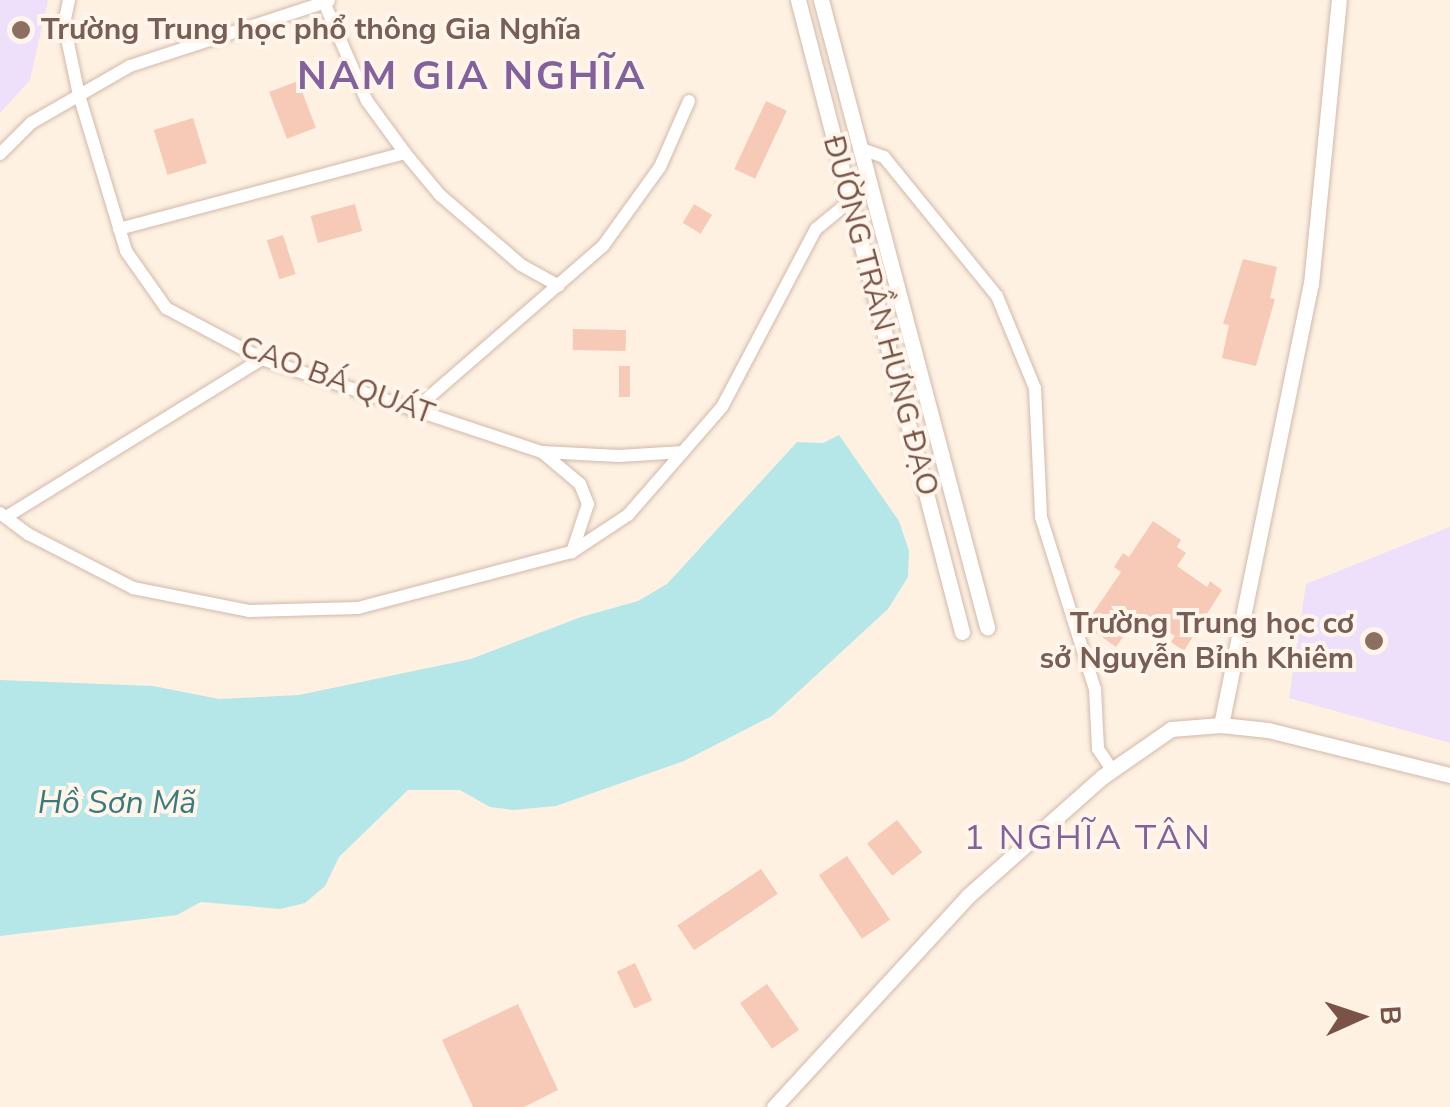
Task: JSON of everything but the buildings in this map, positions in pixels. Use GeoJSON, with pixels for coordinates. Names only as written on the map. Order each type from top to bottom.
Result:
{"type":"FeatureCollection","features":[{"type":"Feature","properties":{"kind":"street","name":"CAO BÁ QUÁT"},"geometry":{"type":"LineString","coordinates":[[69,0],[64,24],[79,95],[119,229],[126,251],[166,308],[262,358],[413,412],[542,452],[619,456],[683,452]]}},
{"type":"Feature","properties":{"kind":"street","name":"ĐƯỜNG TRẦN HƯNG ĐẠO"},"geometry":{"type":"LineString","coordinates":[[798,0],[962,632]]}},
{"type":"Feature","properties":{"kind":"street","name":"ĐƯỜNG TRẦN HƯNG ĐẠO"},"geometry":{"type":"LineString","coordinates":[[821,0],[987,627]]}},
{"type":"Feature","properties":{"kind":"street"},"geometry":{"type":"LineString","coordinates":[[1221,725],[1311,284],[1339,0]]}},
{"type":"Feature","properties":{"kind":"street"},"geometry":{"type":"LineString","coordinates":[[0,154],[31,123],[130,66],[326,1],[366,101],[440,196],[520,265],[559,286]]}},
{"type":"Feature","properties":{"kind":"street"},"geometry":{"type":"LineString","coordinates":[[413,412],[602,246],[660,167],[688,102]]}},
{"type":"Feature","properties":{"kind":"street"},"geometry":{"type":"LineString","coordinates":[[859,148],[884,156],[997,296],[1035,388],[1041,517],[1094,690],[1098,749],[1112,770]]}},
{"type":"Feature","properties":{"kind":"street"},"geometry":{"type":"LineString","coordinates":[[119,229],[405,153]]}},
{"type":"Feature","properties":{"kind":"street"},"geometry":{"type":"LineString","coordinates":[[262,358],[3,515],[28,534],[133,588],[248,612],[358,608],[572,552],[628,515],[722,407],[816,229],[850,201],[872,196]]}},
{"type":"Feature","properties":{"kind":"street","name":"CAO BÁ QUÁT"},"geometry":{"type":"LineString","coordinates":[[542,452],[580,484],[588,504],[572,552]]}},
{"type":"Feature","properties":{"kind":"street"},"geometry":{"type":"LineString","coordinates":[[919,468],[943,461]]}},
{"type":"Feature","properties":{"kind":"street"},"geometry":{"type":"LineString","coordinates":[[774,1107],[968,896],[1112,770],[1171,729],[1221,725],[1268,730],[1450,775]]}},
{"type":"Feature","properties":{"kind":"shaded area","name":"Trường Trung học phổ thông Gia Nghĩa"},"geometry":{"type":"Polygon","coordinates":[[[0,0],[48,0],[30,80],[0,113],[0,0]]]}},
{"type":"Feature","properties":{"kind":"shaded area","name":"Trường Trung học cơ sở Nguyễn Bỉnh Khiêm"},"geometry":{"type":"Polygon","coordinates":[[[1450,527],[1450,743],[1289,698],[1306,584],[1450,527]]]}},
{"type":"Feature","properties":{"kind":"water","name":"Hồ Sơn Mã"},"geometry":{"type":"Polygon","coordinates":[[[839,435],[899,521],[909,551],[908,577],[888,609],[772,716],[684,761],[556,806],[513,810],[490,807],[460,790],[408,790],[339,857],[325,886],[305,903],[280,909],[201,902],[177,915],[0,936],[0,680],[153,686],[219,699],[299,695],[471,659],[581,617],[638,601],[667,584],[797,442],[823,443],[839,435]]]}},
{"type":"Feature","properties":{"kind":"place","name":"Trường Trung học phổ thông Gia Nghĩa"},"geometry":{"type":"Point","coordinates":[21,30]}},
{"type":"Feature","properties":{"kind":"place","name":"Trường Trung học cơ sở Nguyễn Bỉnh Khiêm"},"geometry":{"type":"Point","coordinates":[1374,641]}},
{"type":"Feature","properties":{"kind":"district","name":"NAM GIA NGHĨA"},"geometry":{"type":"Point","coordinates":[472,76]}},
{"type":"Feature","properties":{"kind":"district","name":"1 NGHĨA TÂN"},"geometry":{"type":"Point","coordinates":[1088,838]}}]}
